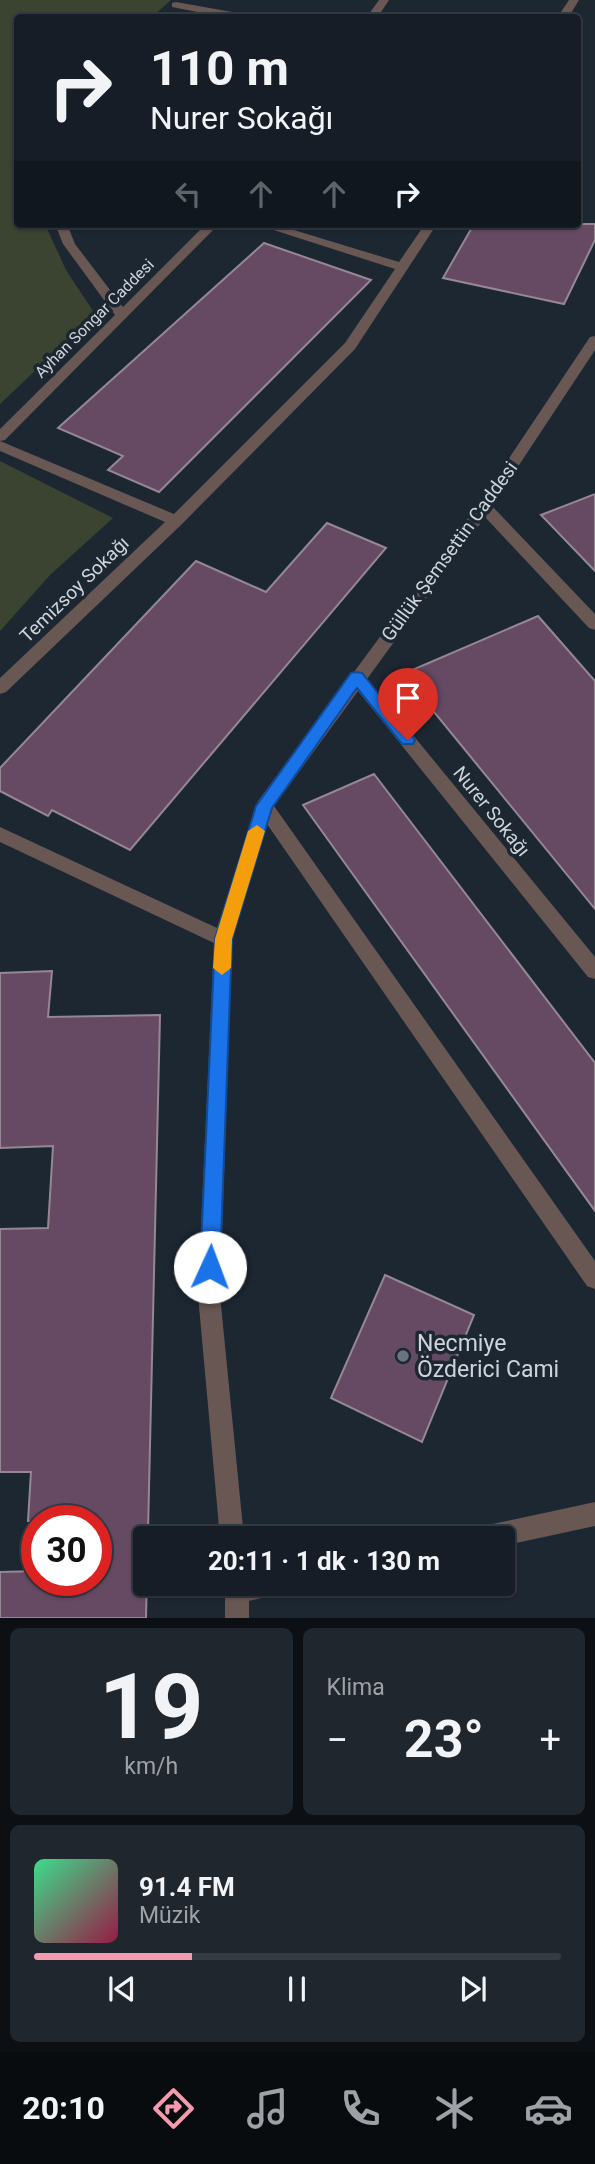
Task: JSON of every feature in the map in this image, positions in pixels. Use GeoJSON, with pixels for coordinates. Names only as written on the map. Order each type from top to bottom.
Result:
{"type":"FeatureCollection","features":[{"type":"Feature","properties":{"kind":"street"},"geometry":{"type":"LineString","coordinates":[[176,5],[227,14]]}},
{"type":"Feature","properties":{"kind":"street"},"geometry":{"type":"LineString","coordinates":[[63,228],[69,244],[122,315]]}},
{"type":"Feature","properties":{"kind":"street","name":"Ayhan Songar Caddesi"},"geometry":{"type":"LineString","coordinates":[[0,437],[209,228]]}},
{"type":"Feature","properties":{"kind":"street"},"geometry":{"type":"LineString","coordinates":[[274,228],[402,267]]}},
{"type":"Feature","properties":{"kind":"street","name":"Temizsoy Sokağı"},"geometry":{"type":"LineString","coordinates":[[0,688],[176,521],[350,346],[428,228]]}},
{"type":"Feature","properties":{"kind":"street","name":"Güllük Şemsettin Caddesi"},"geometry":{"type":"LineString","coordinates":[[231,1526],[209,1295],[223,939],[264,806],[356,677],[484,507],[592,354]]}},
{"type":"Feature","properties":{"kind":"street"},"geometry":{"type":"LineString","coordinates":[[0,446],[176,521]]}},
{"type":"Feature","properties":{"kind":"street"},"geometry":{"type":"LineString","coordinates":[[484,507],[595,624]]}},
{"type":"Feature","properties":{"kind":"street","name":"Nurer Sokağı"},"geometry":{"type":"LineString","coordinates":[[356,677],[595,971]]}},
{"type":"Feature","properties":{"kind":"street"},"geometry":{"type":"LineString","coordinates":[[264,806],[595,1279]]}},
{"type":"Feature","properties":{"kind":"street"},"geometry":{"type":"LineString","coordinates":[[0,834],[223,939]]}},
{"type":"Feature","properties":{"kind":"street"},"geometry":{"type":"LineString","coordinates":[[515,1531],[595,1514]]}},
{"type":"Feature","properties":{"kind":"street"},"geometry":{"type":"LineString","coordinates":[[237,1596],[237,1618]]}},
{"type":"Feature","properties":{"kind":"green space"},"geometry":{"type":"Polygon","coordinates":[[[0,0],[171,0],[155,14],[14,14],[14,228],[47,228],[66,270],[95,314],[0,404],[0,0]]]}},
{"type":"Feature","properties":{"kind":"green space"},"geometry":{"type":"Polygon","coordinates":[[[0,461],[113,518],[50,575],[0,631],[0,461]]]}},
{"type":"Feature","properties":{"kind":"building"},"geometry":{"type":"Polygon","coordinates":[[[581,224],[595,224],[595,240],[564,304],[443,278],[472,228],[581,228],[581,224]]]}},
{"type":"Feature","properties":{"kind":"building"},"geometry":{"type":"Polygon","coordinates":[[[264,243],[371,280],[159,492],[108,470],[123,456],[58,428],[264,243]]]}},
{"type":"Feature","properties":{"kind":"building"},"geometry":{"type":"Polygon","coordinates":[[[595,494],[595,571],[541,515],[595,494]]]}},
{"type":"Feature","properties":{"kind":"building"},"geometry":{"type":"Polygon","coordinates":[[[327,523],[386,548],[130,850],[52,810],[48,816],[0,791],[0,768],[196,561],[266,592],[327,523]]]}},
{"type":"Feature","properties":{"kind":"building"},"geometry":{"type":"Polygon","coordinates":[[[538,616],[595,681],[595,909],[403,674],[538,616]]]}},
{"type":"Feature","properties":{"kind":"building"},"geometry":{"type":"Polygon","coordinates":[[[374,774],[595,1063],[595,1211],[303,805],[374,774]]]}},
{"type":"Feature","properties":{"kind":"building"},"geometry":{"type":"Polygon","coordinates":[[[52,971],[48,1017],[160,1015],[148,1526],[133,1526],[133,1596],[147,1596],[146,1618],[0,1618],[0,1572],[21,1571],[21,1596],[112,1596],[112,1505],[29,1505],[31,1472],[0,1472],[0,1229],[48,1228],[53,1146],[0,1148],[0,973],[52,971]]]}},
{"type":"Feature","properties":{"kind":"building","name":"Necmiye Özderici Cami"},"geometry":{"type":"Polygon","coordinates":[[[385,1275],[474,1315],[422,1442],[331,1398],[385,1275]]]}},
{"type":"Feature","properties":{"kind":"slow traffic"},"geometry":{"type":"LineString","coordinates":[[222,968],[223,939],[257,831]]}},
{"type":"Feature","properties":{"kind":"place","name":"Necmiye Özderici Cami"},"geometry":{"type":"Point","coordinates":[403,1356]}},
{"type":"Feature","properties":{"kind":"route"},"geometry":{"type":"LineString","coordinates":[[210,1267],[223,939],[264,806],[356,677],[408,740]]}}]}
